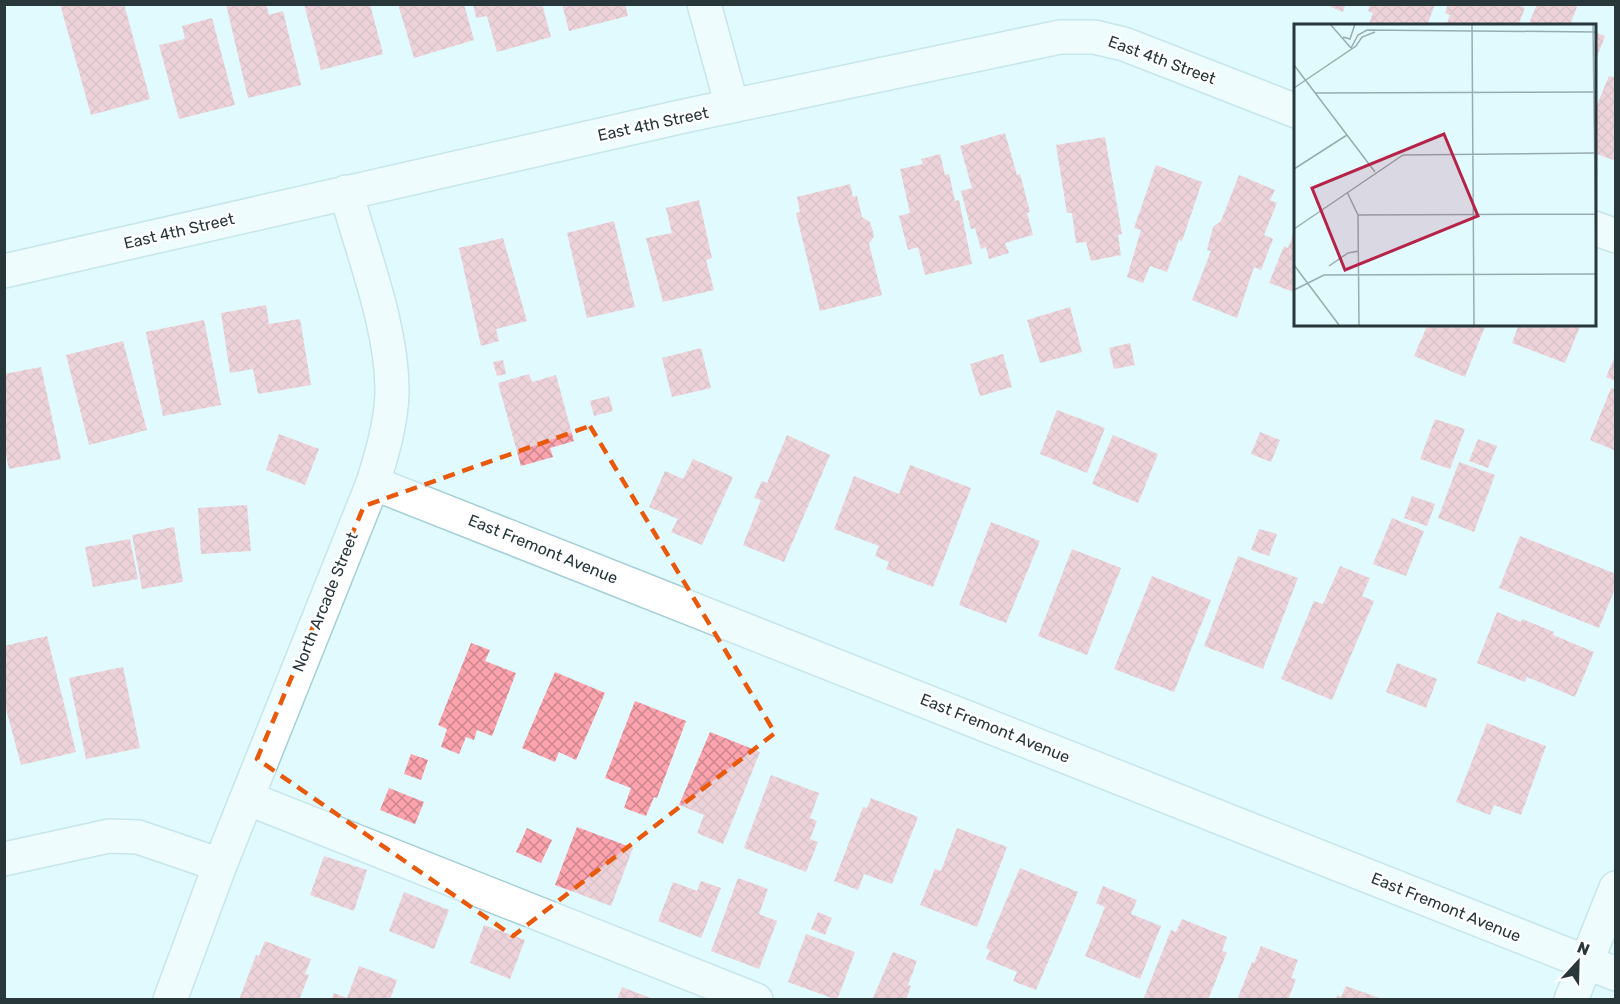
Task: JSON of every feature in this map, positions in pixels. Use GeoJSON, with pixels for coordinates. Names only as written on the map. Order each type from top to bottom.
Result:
{"type":"FeatureCollection","features":[{"type":"Feature","properties":{"kind":"street"},"geometry":{"type":"LineString","coordinates":[[704,4],[732,106]]}},
{"type":"Feature","properties":{"kind":"street","name":"East 4th Street"},"geometry":{"type":"LineString","coordinates":[[4,271],[732,106],[1060,37],[1094,37],[1124,44],[1294,110]]}},
{"type":"Feature","properties":{"kind":"street","name":"North Arcade Street"},"geometry":{"type":"LineString","coordinates":[[170,999],[220,865],[373,483],[387,436],[392,393],[387,341],[346,192]]}},
{"type":"Feature","properties":{"kind":"street"},"geometry":{"type":"LineString","coordinates":[[1596,229],[1616,236]]}},
{"type":"Feature","properties":{"kind":"street","name":"East Fremont Avenue"},"geometry":{"type":"LineString","coordinates":[[373,483],[1601,969]]}},
{"type":"Feature","properties":{"kind":"street"},"geometry":{"type":"LineString","coordinates":[[247,798],[756,999]]}},
{"type":"Feature","properties":{"kind":"street"},"geometry":{"type":"LineString","coordinates":[[4,859],[109,836],[138,837],[220,865]]}},
{"type":"Feature","properties":{"kind":"street"},"geometry":{"type":"LineString","coordinates":[[1571,999],[1601,969],[1616,888]]}},
{"type":"Feature","properties":{"kind":"highlighted area"},"geometry":{"type":"Polygon","coordinates":[[[590,426],[775,733],[513,936],[257,759],[364,506],[590,426]]]}},
{"type":"Feature","properties":{"kind":"building"},"geometry":{"type":"Polygon","coordinates":[[[60,4],[124,4],[150,99],[91,115],[60,4]]]}},
{"type":"Feature","properties":{"kind":"building"},"geometry":{"type":"Polygon","coordinates":[[[226,4],[266,4],[269,15],[283,11],[301,85],[248,98],[226,4]]]}},
{"type":"Feature","properties":{"kind":"building"},"geometry":{"type":"Polygon","coordinates":[[[304,4],[370,4],[383,54],[321,70],[304,4]]]}},
{"type":"Feature","properties":{"kind":"building"},"geometry":{"type":"Polygon","coordinates":[[[398,4],[464,4],[474,40],[414,58],[398,4]]]}},
{"type":"Feature","properties":{"kind":"building"},"geometry":{"type":"Polygon","coordinates":[[[473,4],[542,4],[551,37],[497,52],[487,16],[476,18],[473,4]]]}},
{"type":"Feature","properties":{"kind":"building"},"geometry":{"type":"Polygon","coordinates":[[[562,4],[625,4],[628,16],[569,31],[562,4]]]}},
{"type":"Feature","properties":{"kind":"building"},"geometry":{"type":"Polygon","coordinates":[[[1324,4],[1346,4],[1343,12],[1324,4]]]}},
{"type":"Feature","properties":{"kind":"building"},"geometry":{"type":"Polygon","coordinates":[[[1370,4],[1435,4],[1428,24],[1369,24],[1373,13],[1368,11],[1370,4]]]}},
{"type":"Feature","properties":{"kind":"building"},"geometry":{"type":"Polygon","coordinates":[[[1448,4],[1521,4],[1525,8],[1519,24],[1447,24],[1450,15],[1445,13],[1448,4]]]}},
{"type":"Feature","properties":{"kind":"building"},"geometry":{"type":"Polygon","coordinates":[[[1537,4],[1571,4],[1577,7],[1571,22],[1576,24],[1529,24],[1537,4]]]}},
{"type":"Feature","properties":{"kind":"building"},"geometry":{"type":"Polygon","coordinates":[[[212,18],[235,105],[179,119],[159,45],[185,39],[182,26],[212,18]]]}},
{"type":"Feature","properties":{"kind":"building"},"geometry":{"type":"Polygon","coordinates":[[[1596,33],[1605,36],[1596,59],[1596,33]]]}},
{"type":"Feature","properties":{"kind":"building"},"geometry":{"type":"Polygon","coordinates":[[[1609,76],[1616,78],[1616,161],[1596,154],[1596,107],[1609,76]]]}},
{"type":"Feature","properties":{"kind":"building"},"geometry":{"type":"Polygon","coordinates":[[[1005,133],[1017,175],[1020,174],[1030,212],[1027,213],[1033,235],[1005,243],[1009,253],[989,259],[986,247],[981,249],[975,228],[971,229],[961,191],[972,188],[960,146],[1005,133]]]}},
{"type":"Feature","properties":{"kind":"building"},"geometry":{"type":"Polygon","coordinates":[[[1105,137],[1122,234],[1118,235],[1121,255],[1091,261],[1086,242],[1076,243],[1072,213],[1067,213],[1056,145],[1105,137]]]}},
{"type":"Feature","properties":{"kind":"building"},"geometry":{"type":"Polygon","coordinates":[[[940,154],[945,175],[949,174],[955,201],[959,200],[972,264],[925,275],[918,247],[908,250],[899,216],[910,213],[900,169],[923,164],[921,159],[940,154]]]}},
{"type":"Feature","properties":{"kind":"building"},"geometry":{"type":"Polygon","coordinates":[[[1156,165],[1202,182],[1182,241],[1179,240],[1167,272],[1150,266],[1143,283],[1127,277],[1141,230],[1134,228],[1156,165]]]}},
{"type":"Feature","properties":{"kind":"building"},"geometry":{"type":"Polygon","coordinates":[[[1239,175],[1275,190],[1270,200],[1277,203],[1264,235],[1273,239],[1261,270],[1254,267],[1237,318],[1192,300],[1211,251],[1207,250],[1213,227],[1221,221],[1239,175]]]}},
{"type":"Feature","properties":{"kind":"building"},"geometry":{"type":"Polygon","coordinates":[[[850,184],[853,197],[857,196],[862,217],[870,222],[874,236],[869,244],[882,295],[820,311],[796,213],[800,212],[797,197],[850,184]]]}},
{"type":"Feature","properties":{"kind":"building"},"geometry":{"type":"Polygon","coordinates":[[[699,200],[712,258],[706,260],[714,290],[663,302],[646,238],[672,233],[666,208],[699,200]]]}},
{"type":"Feature","properties":{"kind":"building"},"geometry":{"type":"Polygon","coordinates":[[[614,221],[635,307],[587,318],[567,233],[614,221]]]}},
{"type":"Feature","properties":{"kind":"building"},"geometry":{"type":"Polygon","coordinates":[[[1294,232],[1294,292],[1269,283],[1284,246],[1288,248],[1294,232]]]}},
{"type":"Feature","properties":{"kind":"building"},"geometry":{"type":"Polygon","coordinates":[[[503,238],[527,321],[496,329],[499,341],[481,346],[459,248],[503,238]]]}},
{"type":"Feature","properties":{"kind":"building"},"geometry":{"type":"Polygon","coordinates":[[[266,305],[269,324],[300,319],[311,385],[258,394],[253,369],[230,373],[221,313],[266,305]]]}},
{"type":"Feature","properties":{"kind":"building"},"geometry":{"type":"Polygon","coordinates":[[[1070,307],[1082,352],[1040,363],[1027,320],[1070,307]]]}},
{"type":"Feature","properties":{"kind":"building"},"geometry":{"type":"Polygon","coordinates":[[[204,320],[221,405],[163,416],[146,332],[204,320]]]}},
{"type":"Feature","properties":{"kind":"building"},"geometry":{"type":"Polygon","coordinates":[[[1427,326],[1485,326],[1465,377],[1414,356],[1427,326]]]}},
{"type":"Feature","properties":{"kind":"building"},"geometry":{"type":"Polygon","coordinates":[[[1518,326],[1580,326],[1565,363],[1512,343],[1518,326]]]}},
{"type":"Feature","properties":{"kind":"building"},"geometry":{"type":"Polygon","coordinates":[[[123,341],[147,430],[89,445],[66,355],[123,341]]]}},
{"type":"Feature","properties":{"kind":"building"},"geometry":{"type":"Polygon","coordinates":[[[1130,343],[1135,365],[1114,369],[1109,348],[1130,343]]]}},
{"type":"Feature","properties":{"kind":"building"},"geometry":{"type":"Polygon","coordinates":[[[701,348],[711,388],[672,397],[662,358],[701,348]]]}},
{"type":"Feature","properties":{"kind":"building"},"geometry":{"type":"Polygon","coordinates":[[[1003,354],[1012,387],[980,396],[970,364],[1003,354]]]}},
{"type":"Feature","properties":{"kind":"building"},"geometry":{"type":"Polygon","coordinates":[[[1616,354],[1616,381],[1606,377],[1616,354]]]}},
{"type":"Feature","properties":{"kind":"building"},"geometry":{"type":"Polygon","coordinates":[[[503,360],[506,374],[497,376],[493,362],[503,360]]]}},
{"type":"Feature","properties":{"kind":"building"},"geometry":{"type":"Polygon","coordinates":[[[41,367],[61,459],[9,469],[4,446],[4,374],[41,367]]]}},
{"type":"Feature","properties":{"kind":"building"},"geometry":{"type":"Polygon","coordinates":[[[529,374],[532,382],[556,375],[574,441],[550,448],[553,457],[521,466],[498,383],[529,374]]]}},
{"type":"Feature","properties":{"kind":"building"},"geometry":{"type":"Polygon","coordinates":[[[1611,388],[1616,390],[1616,451],[1590,440],[1611,388]]]}},
{"type":"Feature","properties":{"kind":"building"},"geometry":{"type":"Polygon","coordinates":[[[609,396],[613,411],[594,416],[590,401],[609,396]]]}},
{"type":"Feature","properties":{"kind":"building"},"geometry":{"type":"Polygon","coordinates":[[[1057,410],[1105,428],[1087,473],[1040,454],[1057,410]]]}},
{"type":"Feature","properties":{"kind":"building"},"geometry":{"type":"Polygon","coordinates":[[[1435,419],[1465,429],[1450,469],[1420,459],[1435,419]]]}},
{"type":"Feature","properties":{"kind":"building"},"geometry":{"type":"Polygon","coordinates":[[[1260,432],[1280,440],[1271,462],[1251,454],[1260,432]]]}},
{"type":"Feature","properties":{"kind":"building"},"geometry":{"type":"Polygon","coordinates":[[[279,434],[319,449],[305,485],[266,470],[279,434]]]}},
{"type":"Feature","properties":{"kind":"building"},"geometry":{"type":"Polygon","coordinates":[[[787,435],[830,455],[784,562],[743,545],[761,500],[754,498],[762,481],[767,483],[787,435]]]}},
{"type":"Feature","properties":{"kind":"building"},"geometry":{"type":"Polygon","coordinates":[[[1113,435],[1158,454],[1138,503],[1092,484],[1113,435]]]}},
{"type":"Feature","properties":{"kind":"building"},"geometry":{"type":"Polygon","coordinates":[[[1478,439],[1497,446],[1488,468],[1469,461],[1478,439]]]}},
{"type":"Feature","properties":{"kind":"building"},"geometry":{"type":"Polygon","coordinates":[[[693,459],[733,477],[702,545],[671,532],[678,519],[649,507],[665,471],[683,479],[693,459]]]}},
{"type":"Feature","properties":{"kind":"building"},"geometry":{"type":"Polygon","coordinates":[[[1459,462],[1495,475],[1474,532],[1438,518],[1459,462]]]}},
{"type":"Feature","properties":{"kind":"building"},"geometry":{"type":"Polygon","coordinates":[[[910,465],[971,488],[933,587],[886,569],[889,562],[875,556],[879,546],[834,529],[854,476],[899,494],[910,465]]]}},
{"type":"Feature","properties":{"kind":"building"},"geometry":{"type":"Polygon","coordinates":[[[1412,496],[1435,504],[1427,526],[1404,518],[1412,496]]]}},
{"type":"Feature","properties":{"kind":"building"},"geometry":{"type":"Polygon","coordinates":[[[247,505],[251,551],[201,554],[198,508],[247,505]]]}},
{"type":"Feature","properties":{"kind":"building"},"geometry":{"type":"Polygon","coordinates":[[[1392,518],[1424,531],[1406,576],[1373,564],[1392,518]]]}},
{"type":"Feature","properties":{"kind":"building"},"geometry":{"type":"Polygon","coordinates":[[[991,522],[1040,541],[1006,623],[959,605],[991,522]]]}},
{"type":"Feature","properties":{"kind":"building"},"geometry":{"type":"Polygon","coordinates":[[[174,527],[183,582],[142,589],[132,535],[174,527]]]}},
{"type":"Feature","properties":{"kind":"building"},"geometry":{"type":"Polygon","coordinates":[[[1259,529],[1277,534],[1269,556],[1251,550],[1259,529]]]}},
{"type":"Feature","properties":{"kind":"building"},"geometry":{"type":"Polygon","coordinates":[[[1520,536],[1616,574],[1616,586],[1599,628],[1499,588],[1520,536]]]}},
{"type":"Feature","properties":{"kind":"building"},"geometry":{"type":"Polygon","coordinates":[[[130,539],[138,579],[93,587],[85,547],[130,539]]]}},
{"type":"Feature","properties":{"kind":"building"},"geometry":{"type":"Polygon","coordinates":[[[1072,549],[1121,568],[1087,655],[1038,636],[1072,549]]]}},
{"type":"Feature","properties":{"kind":"building"},"geometry":{"type":"Polygon","coordinates":[[[1238,556],[1298,578],[1263,669],[1204,646],[1238,556]]]}},
{"type":"Feature","properties":{"kind":"building"},"geometry":{"type":"Polygon","coordinates":[[[1340,566],[1370,578],[1362,596],[1374,601],[1332,700],[1281,679],[1314,601],[1323,604],[1340,566]]]}},
{"type":"Feature","properties":{"kind":"building"},"geometry":{"type":"Polygon","coordinates":[[[1152,576],[1211,600],[1174,692],[1114,669],[1152,576]]]}},
{"type":"Feature","properties":{"kind":"building"},"geometry":{"type":"Polygon","coordinates":[[[1497,612],[1554,632],[1553,635],[1594,652],[1575,697],[1527,677],[1525,682],[1477,663],[1497,612]]]}},
{"type":"Feature","properties":{"kind":"building"},"geometry":{"type":"Polygon","coordinates":[[[47,636],[76,752],[21,765],[4,701],[4,646],[47,636]]]}},
{"type":"Feature","properties":{"kind":"building"},"geometry":{"type":"Polygon","coordinates":[[[471,643],[490,650],[485,661],[516,673],[492,736],[477,730],[474,740],[466,737],[459,754],[441,747],[447,729],[438,725],[471,643]]]}},
{"type":"Feature","properties":{"kind":"building"},"geometry":{"type":"Polygon","coordinates":[[[1397,663],[1437,679],[1426,708],[1386,692],[1397,663]]]}},
{"type":"Feature","properties":{"kind":"building"},"geometry":{"type":"Polygon","coordinates":[[[123,667],[140,748],[86,759],[69,678],[123,667]]]}},
{"type":"Feature","properties":{"kind":"building"},"geometry":{"type":"Polygon","coordinates":[[[555,672],[605,693],[576,760],[559,752],[555,762],[522,748],[555,672]]]}},
{"type":"Feature","properties":{"kind":"building"},"geometry":{"type":"Polygon","coordinates":[[[635,701],[686,721],[657,798],[654,797],[646,816],[624,808],[631,788],[605,778],[635,701]]]}},
{"type":"Feature","properties":{"kind":"building"},"geometry":{"type":"Polygon","coordinates":[[[1487,723],[1546,746],[1521,815],[1494,805],[1490,815],[1456,802],[1487,723]]]}},
{"type":"Feature","properties":{"kind":"building"},"geometry":{"type":"Polygon","coordinates":[[[710,732],[760,752],[723,844],[697,833],[704,815],[679,805],[710,732]]]}},
{"type":"Feature","properties":{"kind":"building"},"geometry":{"type":"Polygon","coordinates":[[[411,754],[428,760],[421,780],[404,774],[411,754]]]}},
{"type":"Feature","properties":{"kind":"building"},"geometry":{"type":"Polygon","coordinates":[[[771,775],[819,793],[810,818],[817,821],[810,839],[818,842],[806,872],[744,848],[771,775]]]}},
{"type":"Feature","properties":{"kind":"building"},"geometry":{"type":"Polygon","coordinates":[[[389,788],[424,802],[415,824],[380,810],[389,788]]]}},
{"type":"Feature","properties":{"kind":"building"},"geometry":{"type":"Polygon","coordinates":[[[871,798],[918,817],[892,884],[864,874],[858,890],[834,881],[863,807],[867,808],[871,798]]]}},
{"type":"Feature","properties":{"kind":"building"},"geometry":{"type":"Polygon","coordinates":[[[577,827],[633,848],[611,906],[555,885],[577,827]]]}},
{"type":"Feature","properties":{"kind":"building"},"geometry":{"type":"Polygon","coordinates":[[[527,828],[552,840],[541,863],[516,852],[527,828]]]}},
{"type":"Feature","properties":{"kind":"building"},"geometry":{"type":"Polygon","coordinates":[[[957,828],[1007,847],[977,927],[920,905],[935,869],[941,871],[957,828]]]}},
{"type":"Feature","properties":{"kind":"building"},"geometry":{"type":"Polygon","coordinates":[[[324,856],[367,870],[354,911],[310,895],[324,856]]]}},
{"type":"Feature","properties":{"kind":"building"},"geometry":{"type":"Polygon","coordinates":[[[1020,868],[1078,892],[1036,990],[1013,981],[1017,972],[986,959],[990,950],[986,948],[1020,868]]]}},
{"type":"Feature","properties":{"kind":"building"},"geometry":{"type":"Polygon","coordinates":[[[738,878],[768,889],[759,914],[777,921],[759,969],[711,951],[738,878]]]}},
{"type":"Feature","properties":{"kind":"building"},"geometry":{"type":"Polygon","coordinates":[[[701,881],[721,888],[701,938],[658,921],[673,882],[697,891],[701,881]]]}},
{"type":"Feature","properties":{"kind":"building"},"geometry":{"type":"Polygon","coordinates":[[[1103,886],[1137,900],[1131,914],[1161,926],[1140,979],[1085,956],[1105,907],[1096,903],[1103,886]]]}},
{"type":"Feature","properties":{"kind":"building"},"geometry":{"type":"Polygon","coordinates":[[[404,892],[449,910],[434,949],[389,931],[404,892]]]}},
{"type":"Feature","properties":{"kind":"building"},"geometry":{"type":"Polygon","coordinates":[[[818,912],[832,918],[825,935],[811,929],[818,912]]]}},
{"type":"Feature","properties":{"kind":"building"},"geometry":{"type":"Polygon","coordinates":[[[1182,919],[1227,937],[1222,951],[1227,952],[1208,1000],[1143,1000],[1171,930],[1176,932],[1182,919]]]}},
{"type":"Feature","properties":{"kind":"building"},"geometry":{"type":"Polygon","coordinates":[[[484,925],[525,940],[510,979],[470,963],[484,925]]]}},
{"type":"Feature","properties":{"kind":"building"},"geometry":{"type":"Polygon","coordinates":[[[806,934],[855,952],[837,1000],[788,982],[806,934]]]}},
{"type":"Feature","properties":{"kind":"building"},"geometry":{"type":"Polygon","coordinates":[[[265,941],[311,959],[305,974],[309,975],[299,1000],[239,1000],[256,955],[259,956],[265,941]]]}},
{"type":"Feature","properties":{"kind":"building"},"geometry":{"type":"Polygon","coordinates":[[[1261,946],[1298,960],[1291,978],[1296,979],[1288,1000],[1237,1000],[1261,946]]]}},
{"type":"Feature","properties":{"kind":"building"},"geometry":{"type":"Polygon","coordinates":[[[893,952],[917,961],[908,985],[911,986],[906,1000],[872,1000],[893,952]]]}},
{"type":"Feature","properties":{"kind":"building"},"geometry":{"type":"Polygon","coordinates":[[[359,966],[397,980],[390,1000],[331,1000],[334,993],[347,998],[359,966]]]}},
{"type":"Feature","properties":{"kind":"building"},"geometry":{"type":"Polygon","coordinates":[[[1346,986],[1382,1000],[1336,1000],[1337,995],[1341,997],[1346,986]]]}},
{"type":"Feature","properties":{"kind":"building"},"geometry":{"type":"Polygon","coordinates":[[[622,987],[653,999],[653,1000],[617,1000],[622,987]]]}}]}
